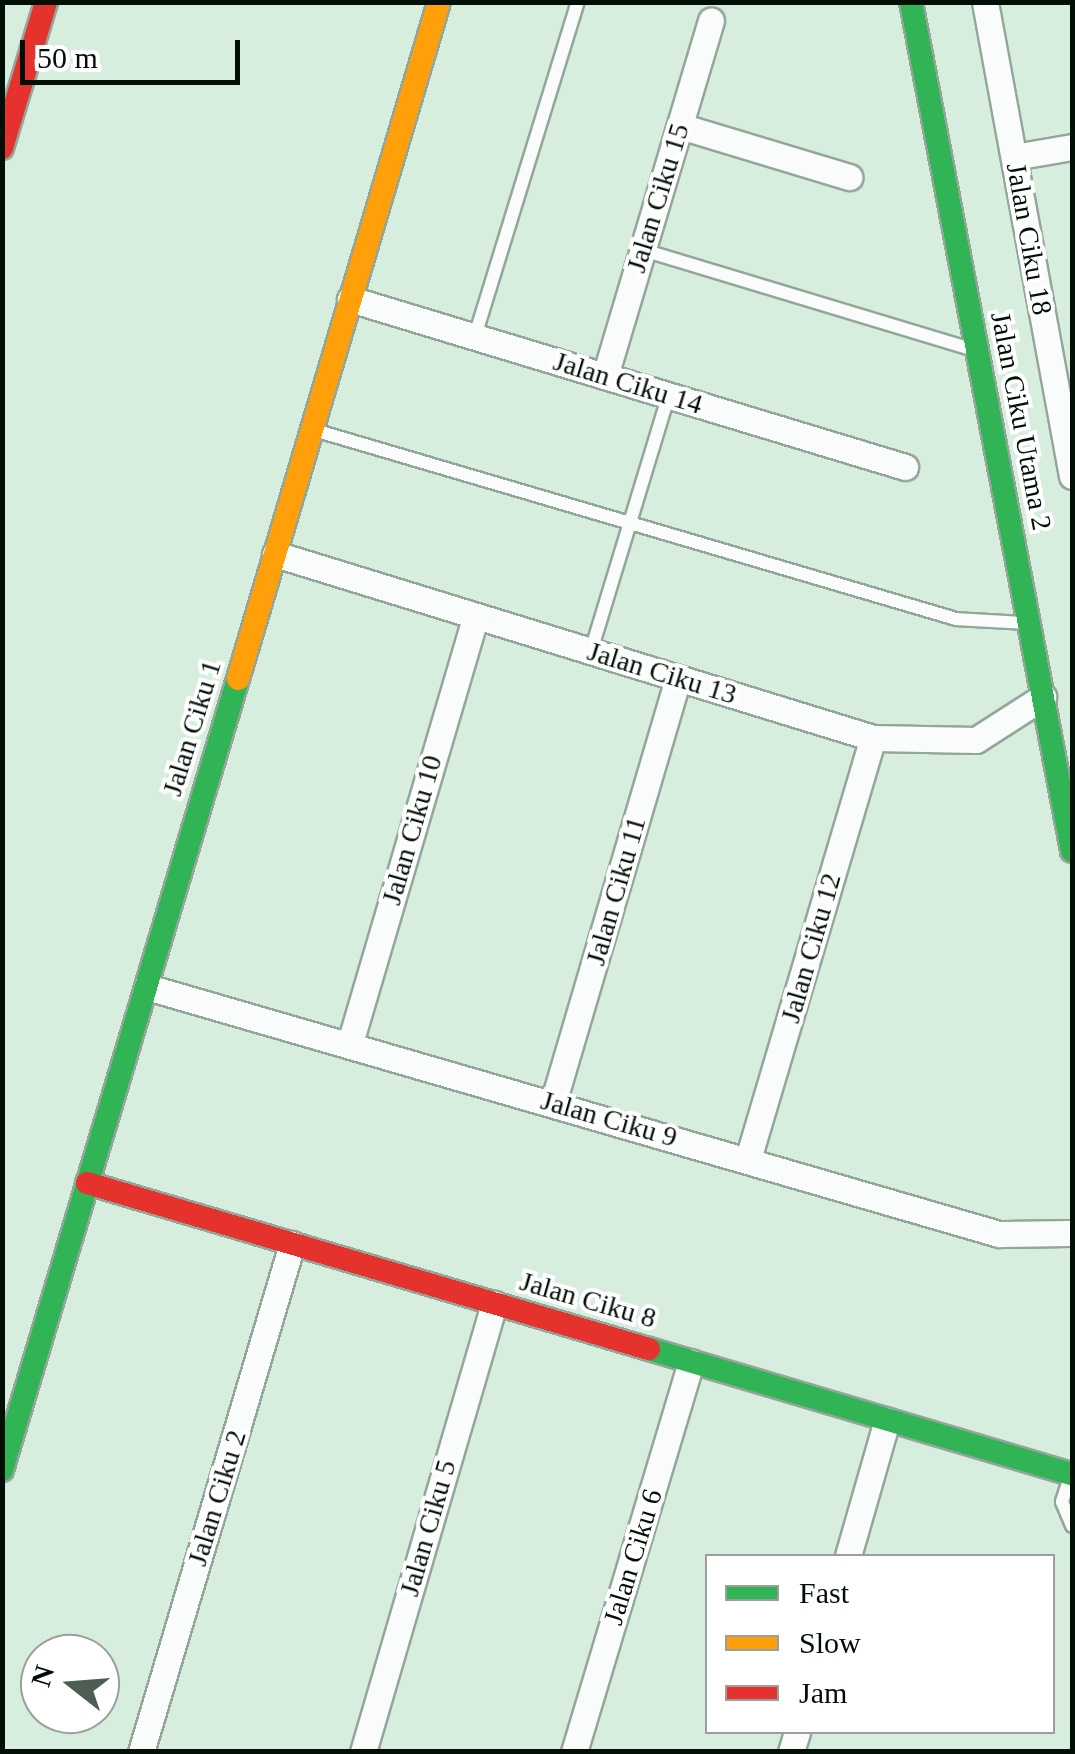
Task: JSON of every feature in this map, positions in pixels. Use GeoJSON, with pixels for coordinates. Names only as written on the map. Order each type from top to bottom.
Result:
{"type":"FeatureCollection","features":[{"type":"Feature","properties":{"kind":"street"},"geometry":{"type":"LineString","coordinates":[[2,148],[46,2]]}},
{"type":"Feature","properties":{"kind":"street","name":"Jalan Ciku 1"},"geometry":{"type":"LineString","coordinates":[[2,1470],[438,2]]}},
{"type":"Feature","properties":{"kind":"street","name":"Jalan Ciku Utama 2"},"geometry":{"type":"LineString","coordinates":[[911,2],[1072,851]]}},
{"type":"Feature","properties":{"kind":"street","name":"Jalan Ciku 18"},"geometry":{"type":"LineString","coordinates":[[985,2],[1072,476]]}},
{"type":"Feature","properties":{"kind":"street","name":"Jalan Ciku 15"},"geometry":{"type":"LineString","coordinates":[[605,376],[714,11]]}},
{"type":"Feature","properties":{"kind":"street"},"geometry":{"type":"LineString","coordinates":[[680,126],[849,177]]}},
{"type":"Feature","properties":{"kind":"street"},"geometry":{"type":"LineString","coordinates":[[1014,157],[1072,147]]}},
{"type":"Feature","properties":{"kind":"street","name":"Jalan Ciku 14"},"geometry":{"type":"LineString","coordinates":[[350,298],[905,466]]}},
{"type":"Feature","properties":{"kind":"street","name":"Jalan Ciku 13"},"geometry":{"type":"LineString","coordinates":[[275,554],[873,738],[976,740],[1043,698]]}},
{"type":"Feature","properties":{"kind":"street","name":"Jalan Ciku 10"},"geometry":{"type":"LineString","coordinates":[[350,1043],[475,617]]}},
{"type":"Feature","properties":{"kind":"street","name":"Jalan Ciku 11"},"geometry":{"type":"LineString","coordinates":[[553,1103],[678,678]]}},
{"type":"Feature","properties":{"kind":"street","name":"Jalan Ciku 12"},"geometry":{"type":"LineString","coordinates":[[748,1159],[873,738]]}},
{"type":"Feature","properties":{"kind":"street","name":"Jalan Ciku 9"},"geometry":{"type":"LineString","coordinates":[[146,987],[999,1234],[1072,1232]]}},
{"type":"Feature","properties":{"kind":"street","name":"Jalan Ciku 8"},"geometry":{"type":"LineString","coordinates":[[88,1184],[1072,1474]]}},
{"type":"Feature","properties":{"kind":"street","name":"Jalan Ciku 2"},"geometry":{"type":"LineString","coordinates":[[141,1752],[292,1244]]}},
{"type":"Feature","properties":{"kind":"street","name":"Jalan Ciku 5"},"geometry":{"type":"LineString","coordinates":[[363,1752],[494,1304]]}},
{"type":"Feature","properties":{"kind":"street","name":"Jalan Ciku 6"},"geometry":{"type":"LineString","coordinates":[[574,1752],[691,1362]]}},
{"type":"Feature","properties":{"kind":"street"},"geometry":{"type":"LineString","coordinates":[[849,1554],[888,1420]]}},
{"type":"Feature","properties":{"kind":"lane"},"geometry":{"type":"LineString","coordinates":[[474,336],[578,2]]}},
{"type":"Feature","properties":{"kind":"lane"},"geometry":{"type":"LineString","coordinates":[[643,250],[977,350]]}},
{"type":"Feature","properties":{"kind":"lane"},"geometry":{"type":"LineString","coordinates":[[590,651],[669,395]]}},
{"type":"Feature","properties":{"kind":"lane"},"geometry":{"type":"LineString","coordinates":[[312,429],[956,619],[1029,623]]}},
{"type":"Feature","properties":{"kind":"lane"},"geometry":{"type":"LineString","coordinates":[[1072,1474],[1062,1502],[1072,1526]]}},
{"type":"Feature","properties":{"kind":"traffic: fast"},"geometry":{"type":"LineString","coordinates":[[911,2],[1072,851]]}},
{"type":"Feature","properties":{"kind":"traffic: fast"},"geometry":{"type":"LineString","coordinates":[[2,1470],[238,679]]}},
{"type":"Feature","properties":{"kind":"traffic: fast"},"geometry":{"type":"LineString","coordinates":[[649,1349],[1072,1474]]}},
{"type":"Feature","properties":{"kind":"traffic: slow"},"geometry":{"type":"LineString","coordinates":[[238,679],[439,2]]}},
{"type":"Feature","properties":{"kind":"traffic: jam"},"geometry":{"type":"LineString","coordinates":[[2,148],[46,2]]}},
{"type":"Feature","properties":{"kind":"traffic: jam"},"geometry":{"type":"LineString","coordinates":[[87,1183],[649,1349]]}}]}
